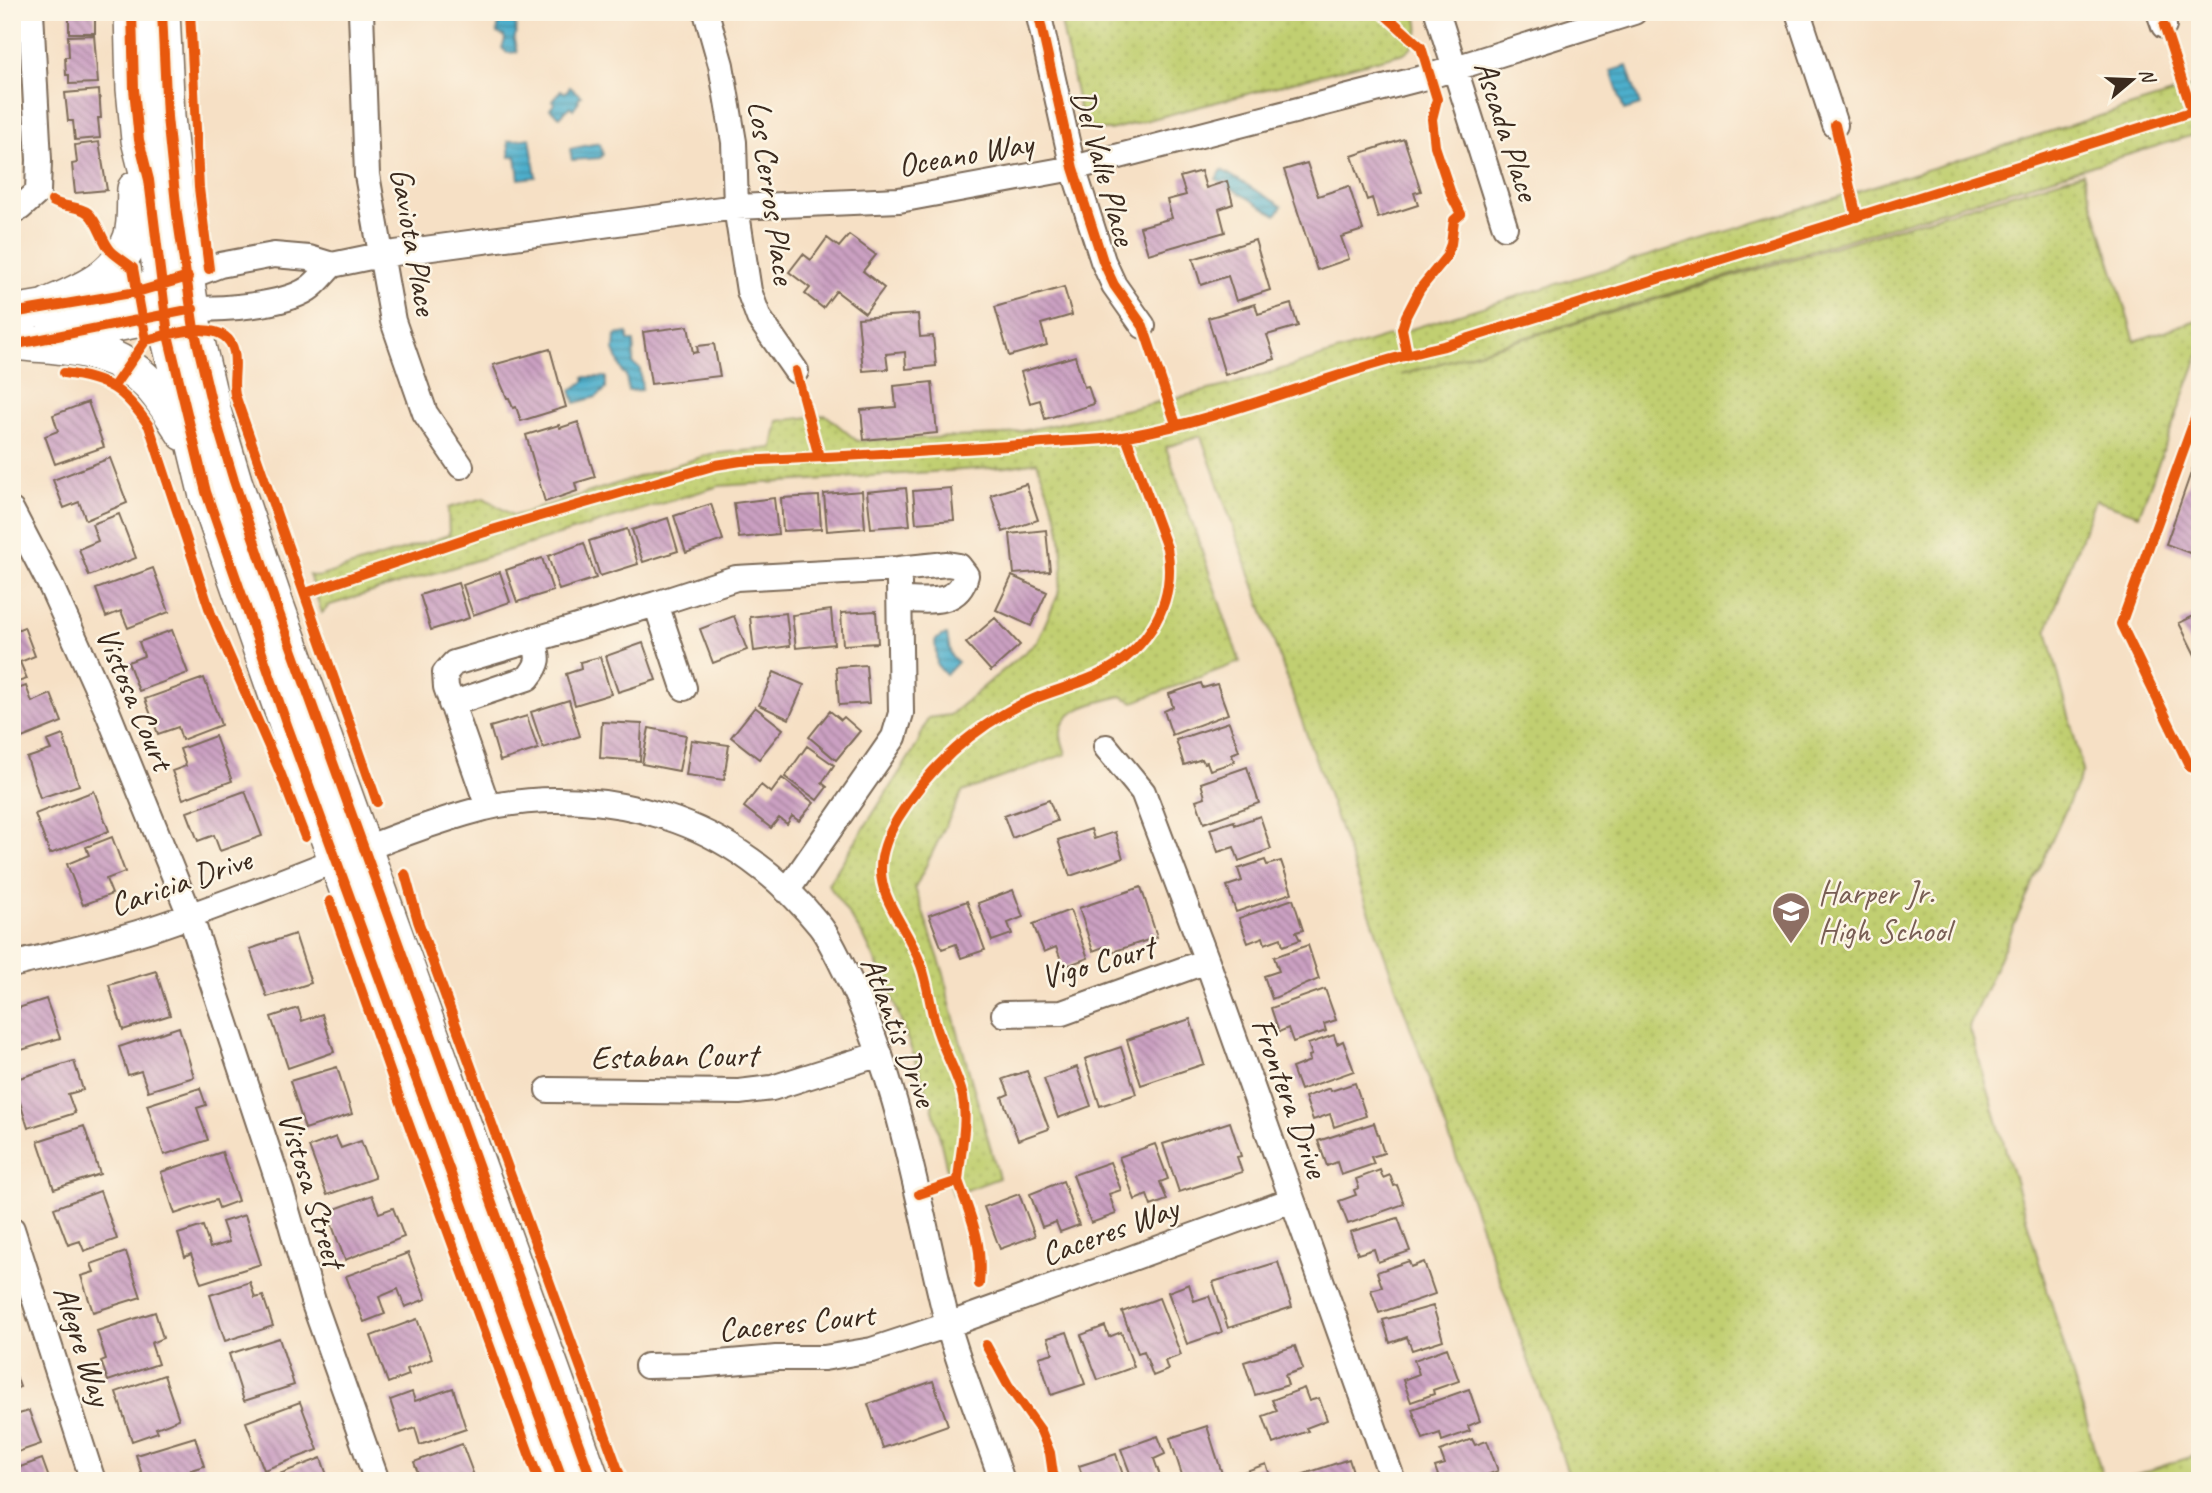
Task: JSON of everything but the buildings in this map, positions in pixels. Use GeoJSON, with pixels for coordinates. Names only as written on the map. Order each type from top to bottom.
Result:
{"type":"FeatureCollection","features":[{"type":"Feature","properties":{"kind":"main road"},"geometry":{"type":"LineString","coordinates":[[132,12],[134,89],[139,140],[177,297],[194,329],[214,414],[274,599],[351,855],[563,1481]]}},
{"type":"Feature","properties":{"kind":"main road"},"geometry":{"type":"LineString","coordinates":[[162,12],[167,117],[177,214],[177,297],[194,448],[206,492],[252,626],[351,855],[592,1481]]}},
{"type":"Feature","properties":{"kind":"main road"},"geometry":{"type":"LineString","coordinates":[[16,333],[49,305],[94,285],[108,274],[120,258],[132,236],[139,140]]}},
{"type":"Feature","properties":{"kind":"main road"},"geometry":{"type":"LineString","coordinates":[[49,305],[177,297]]}},
{"type":"Feature","properties":{"kind":"main road"},"geometry":{"type":"LineString","coordinates":[[16,333],[177,297]]}},
{"type":"Feature","properties":{"kind":"main road"},"geometry":{"type":"LineString","coordinates":[[16,333],[95,351],[129,365],[151,386],[194,448]]}},
{"type":"Feature","properties":{"kind":"street"},"geometry":{"type":"LineString","coordinates":[[12,211],[20,208],[38,192],[39,160],[31,12]]}},
{"type":"Feature","properties":{"kind":"street","name":"Gaviota Place"},"geometry":{"type":"LineString","coordinates":[[361,12],[367,175],[393,321],[425,413],[461,466]]}},
{"type":"Feature","properties":{"kind":"street","name":"Los Cerros Place"},"geometry":{"type":"LineString","coordinates":[[706,12],[721,65],[734,142],[736,207],[749,291],[759,318],[796,371]]}},
{"type":"Feature","properties":{"kind":"street","name":"Del Valle Place"},"geometry":{"type":"LineString","coordinates":[[1038,12],[1073,168],[1103,261],[1114,285],[1143,327]]}},
{"type":"Feature","properties":{"kind":"street","name":"Ascada Place"},"geometry":{"type":"LineString","coordinates":[[1437,12],[1505,227]]}},
{"type":"Feature","properties":{"kind":"street","name":"Oceano Way"},"geometry":{"type":"LineString","coordinates":[[177,297],[220,265],[274,255],[309,258],[332,265],[736,207],[899,200],[1073,168],[1454,69],[1634,12]]}},
{"type":"Feature","properties":{"kind":"street"},"geometry":{"type":"LineString","coordinates":[[1798,12],[1835,125]]}},
{"type":"Feature","properties":{"kind":"street"},"geometry":{"type":"LineString","coordinates":[[177,297],[228,309],[296,295],[310,288],[332,265]]}},
{"type":"Feature","properties":{"kind":"street","name":"Vistosa Court"},"geometry":{"type":"LineString","coordinates":[[12,511],[51,586],[106,708],[190,915]]}},
{"type":"Feature","properties":{"kind":"street"},"geometry":{"type":"LineString","coordinates":[[488,807],[446,687],[445,673],[454,663],[736,578],[947,564],[959,566],[966,575],[964,586],[957,594],[947,599],[901,600]]}},
{"type":"Feature","properties":{"kind":"street"},"geometry":{"type":"LineString","coordinates":[[788,891],[894,737],[901,713],[901,600],[898,569]]}},
{"type":"Feature","properties":{"kind":"street"},"geometry":{"type":"LineString","coordinates":[[656,604],[684,688]]}},
{"type":"Feature","properties":{"kind":"street"},"geometry":{"type":"LineString","coordinates":[[452,704],[527,678],[535,669],[539,658],[534,639]]}},
{"type":"Feature","properties":{"kind":"street","name":"Frontera Drive"},"geometry":{"type":"LineString","coordinates":[[1106,747],[1143,792],[1207,961],[1393,1481]]}},
{"type":"Feature","properties":{"kind":"street","name":"Atlantis Drive"},"geometry":{"type":"LineString","coordinates":[[351,855],[488,807],[532,802],[614,804],[682,822],[719,839],[755,863],[788,891],[822,928],[862,1005],[880,1054],[919,1194],[948,1325],[1003,1481]]}},
{"type":"Feature","properties":{"kind":"street","name":"Caricia Drive"},"geometry":{"type":"LineString","coordinates":[[12,965],[153,929],[351,855]]}},
{"type":"Feature","properties":{"kind":"street","name":"Vistosa Street"},"geometry":{"type":"LineString","coordinates":[[190,915],[282,1193],[313,1301],[377,1481]]}},
{"type":"Feature","properties":{"kind":"street","name":"Vigo Court"},"geometry":{"type":"LineString","coordinates":[[1004,1014],[1062,1013],[1207,961]]}},
{"type":"Feature","properties":{"kind":"street","name":"Estaban Court"},"geometry":{"type":"LineString","coordinates":[[548,1090],[739,1092],[772,1088],[880,1054]]}},
{"type":"Feature","properties":{"kind":"street","name":"Caceres Way"},"geometry":{"type":"LineString","coordinates":[[948,1325],[1292,1200]]}},
{"type":"Feature","properties":{"kind":"street","name":"Alegre Way"},"geometry":{"type":"LineString","coordinates":[[12,1229],[93,1481]]}},
{"type":"Feature","properties":{"kind":"street","name":"Caceres Court"},"geometry":{"type":"LineString","coordinates":[[647,1366],[776,1358],[824,1358],[872,1350],[948,1325]]}},
{"type":"Feature","properties":{"kind":"green space"},"geometry":{"type":"Polygon","coordinates":[[[1063,12],[1415,12],[1418,35],[1413,45],[1404,53],[1110,130],[1098,130],[1084,124],[1080,113],[1061,22],[1063,12]]]}},
{"type":"Feature","properties":{"kind":"green space","name":"Harper Jr. High School"},"geometry":{"type":"Polygon","coordinates":[[[2200,85],[2200,133],[1401,375],[2083,173],[2135,341],[2200,319],[2200,352],[2139,515],[2095,500],[2047,630],[2083,771],[1969,1026],[2104,1481],[1571,1481],[1201,436],[1166,447],[1240,662],[1134,702],[1121,696],[1076,711],[1063,723],[1061,732],[1066,754],[962,792],[915,888],[945,977],[948,997],[999,1178],[953,1195],[932,1105],[890,992],[865,939],[828,884],[917,745],[928,718],[950,715],[1037,642],[1058,595],[1063,566],[1058,520],[1037,462],[1007,467],[719,486],[330,605],[322,613],[309,575],[318,577],[449,535],[448,508],[484,498],[514,516],[711,454],[773,448],[778,421],[826,415],[857,441],[1003,435],[1230,385],[2200,85]]]}},
{"type":"Feature","properties":{"kind":"green space"},"geometry":{"type":"Polygon","coordinates":[[[2200,1454],[2200,1481],[2115,1481],[2200,1454]]]}},
{"type":"Feature","properties":{"kind":"water"},"geometry":{"type":"Polygon","coordinates":[[[503,15],[515,19],[514,40],[517,52],[507,53],[502,48],[504,36],[497,33],[500,17],[503,15]]]}},
{"type":"Feature","properties":{"kind":"water"},"geometry":{"type":"Polygon","coordinates":[[[1627,66],[1640,105],[1624,110],[1611,71],[1627,66]]]}},
{"type":"Feature","properties":{"kind":"water"},"geometry":{"type":"Polygon","coordinates":[[[570,87],[581,96],[573,109],[570,106],[560,117],[550,109],[555,103],[552,101],[561,90],[565,93],[570,87]]]}},
{"type":"Feature","properties":{"kind":"water"},"geometry":{"type":"Polygon","coordinates":[[[530,138],[536,177],[519,179],[516,156],[510,157],[508,141],[530,138]]]}},
{"type":"Feature","properties":{"kind":"water"},"geometry":{"type":"Polygon","coordinates":[[[599,143],[603,154],[600,158],[572,160],[570,149],[599,143]]]}},
{"type":"Feature","properties":{"kind":"water"},"geometry":{"type":"Polygon","coordinates":[[[1222,170],[1282,206],[1276,215],[1216,179],[1222,170]]]}},
{"type":"Feature","properties":{"kind":"water"},"geometry":{"type":"Polygon","coordinates":[[[628,333],[628,341],[634,341],[633,364],[640,368],[642,390],[628,391],[626,375],[614,350],[615,335],[628,333]]]}},
{"type":"Feature","properties":{"kind":"water"},"geometry":{"type":"Polygon","coordinates":[[[584,377],[606,377],[606,389],[596,397],[575,403],[571,390],[585,381],[584,377]]]}},
{"type":"Feature","properties":{"kind":"water"},"geometry":{"type":"Polygon","coordinates":[[[947,635],[951,656],[958,662],[946,675],[937,665],[935,641],[947,635]]]}},
{"type":"Feature","properties":{"kind":"cycle path"},"geometry":{"type":"LineString","coordinates":[[132,12],[134,89],[139,140],[149,180],[168,335],[206,492],[287,725],[563,1481]]}},
{"type":"Feature","properties":{"kind":"cycle path"},"geometry":{"type":"LineString","coordinates":[[162,12],[167,117],[177,214],[194,329],[214,414],[274,599],[592,1481]]}},
{"type":"Feature","properties":{"kind":"cycle path"},"geometry":{"type":"LineString","coordinates":[[190,12],[199,188],[209,269]]}},
{"type":"Feature","properties":{"kind":"cycle path"},"geometry":{"type":"LineString","coordinates":[[1038,12],[1073,168],[1103,261],[1114,285],[1143,326],[1176,424]]}},
{"type":"Feature","properties":{"kind":"cycle path"},"geometry":{"type":"LineString","coordinates":[[1382,12],[1421,47],[1437,99],[1432,119],[1435,146],[1452,197],[1461,214],[1454,220],[1451,244],[1446,257],[1420,289],[1406,316],[1402,329],[1407,354]]}},
{"type":"Feature","properties":{"kind":"cycle path"},"geometry":{"type":"LineString","coordinates":[[2164,26],[2192,111]]}},
{"type":"Feature","properties":{"kind":"cycle path"},"geometry":{"type":"LineString","coordinates":[[306,593],[482,533],[716,465],[741,461],[1107,439],[1168,428],[1365,367],[1444,346],[2200,109]]}},
{"type":"Feature","properties":{"kind":"cycle path"},"geometry":{"type":"LineString","coordinates":[[1835,125],[1857,217]]}},
{"type":"Feature","properties":{"kind":"cycle path"},"geometry":{"type":"LineString","coordinates":[[52,201],[88,213],[111,251],[133,268],[146,340]]}},
{"type":"Feature","properties":{"kind":"cycle path"},"geometry":{"type":"LineString","coordinates":[[12,313],[137,292],[188,277]]}},
{"type":"Feature","properties":{"kind":"cycle path"},"geometry":{"type":"LineString","coordinates":[[12,345],[193,309]]}},
{"type":"Feature","properties":{"kind":"cycle path"},"geometry":{"type":"LineString","coordinates":[[114,386],[146,340],[196,330],[221,334],[229,341],[235,357],[235,395],[377,802]]}},
{"type":"Feature","properties":{"kind":"cycle path"},"geometry":{"type":"LineString","coordinates":[[796,371],[819,457]]}},
{"type":"Feature","properties":{"kind":"cycle path"},"geometry":{"type":"LineString","coordinates":[[64,373],[79,375],[114,388],[131,403],[149,426],[211,614],[280,772],[305,837]]}},
{"type":"Feature","properties":{"kind":"cycle path"},"geometry":{"type":"LineString","coordinates":[[2200,405],[2121,624],[2190,767],[2200,770]]}},
{"type":"Feature","properties":{"kind":"cycle path"},"geometry":{"type":"LineString","coordinates":[[919,1194],[958,1181],[964,1107],[958,1080],[935,1024],[921,965],[886,896],[881,862],[886,842],[898,818],[920,786],[960,745],[1007,712],[1106,671],[1124,659],[1152,629],[1167,591],[1167,548],[1126,437]]}},
{"type":"Feature","properties":{"kind":"cycle path"},"geometry":{"type":"LineString","coordinates":[[405,874],[418,921],[622,1481]]}},
{"type":"Feature","properties":{"kind":"cycle path"},"geometry":{"type":"LineString","coordinates":[[330,901],[539,1481]]}},
{"type":"Feature","properties":{"kind":"cycle path"},"geometry":{"type":"LineString","coordinates":[[958,1181],[978,1243],[979,1284]]}},
{"type":"Feature","properties":{"kind":"cycle path"},"geometry":{"type":"LineString","coordinates":[[986,1345],[1008,1385],[1041,1431],[1050,1453],[1054,1481]]}},
{"type":"Feature","properties":{"kind":"place","name":"Harper Jr. High School"},"geometry":{"type":"Point","coordinates":[1791,945]}}]}
